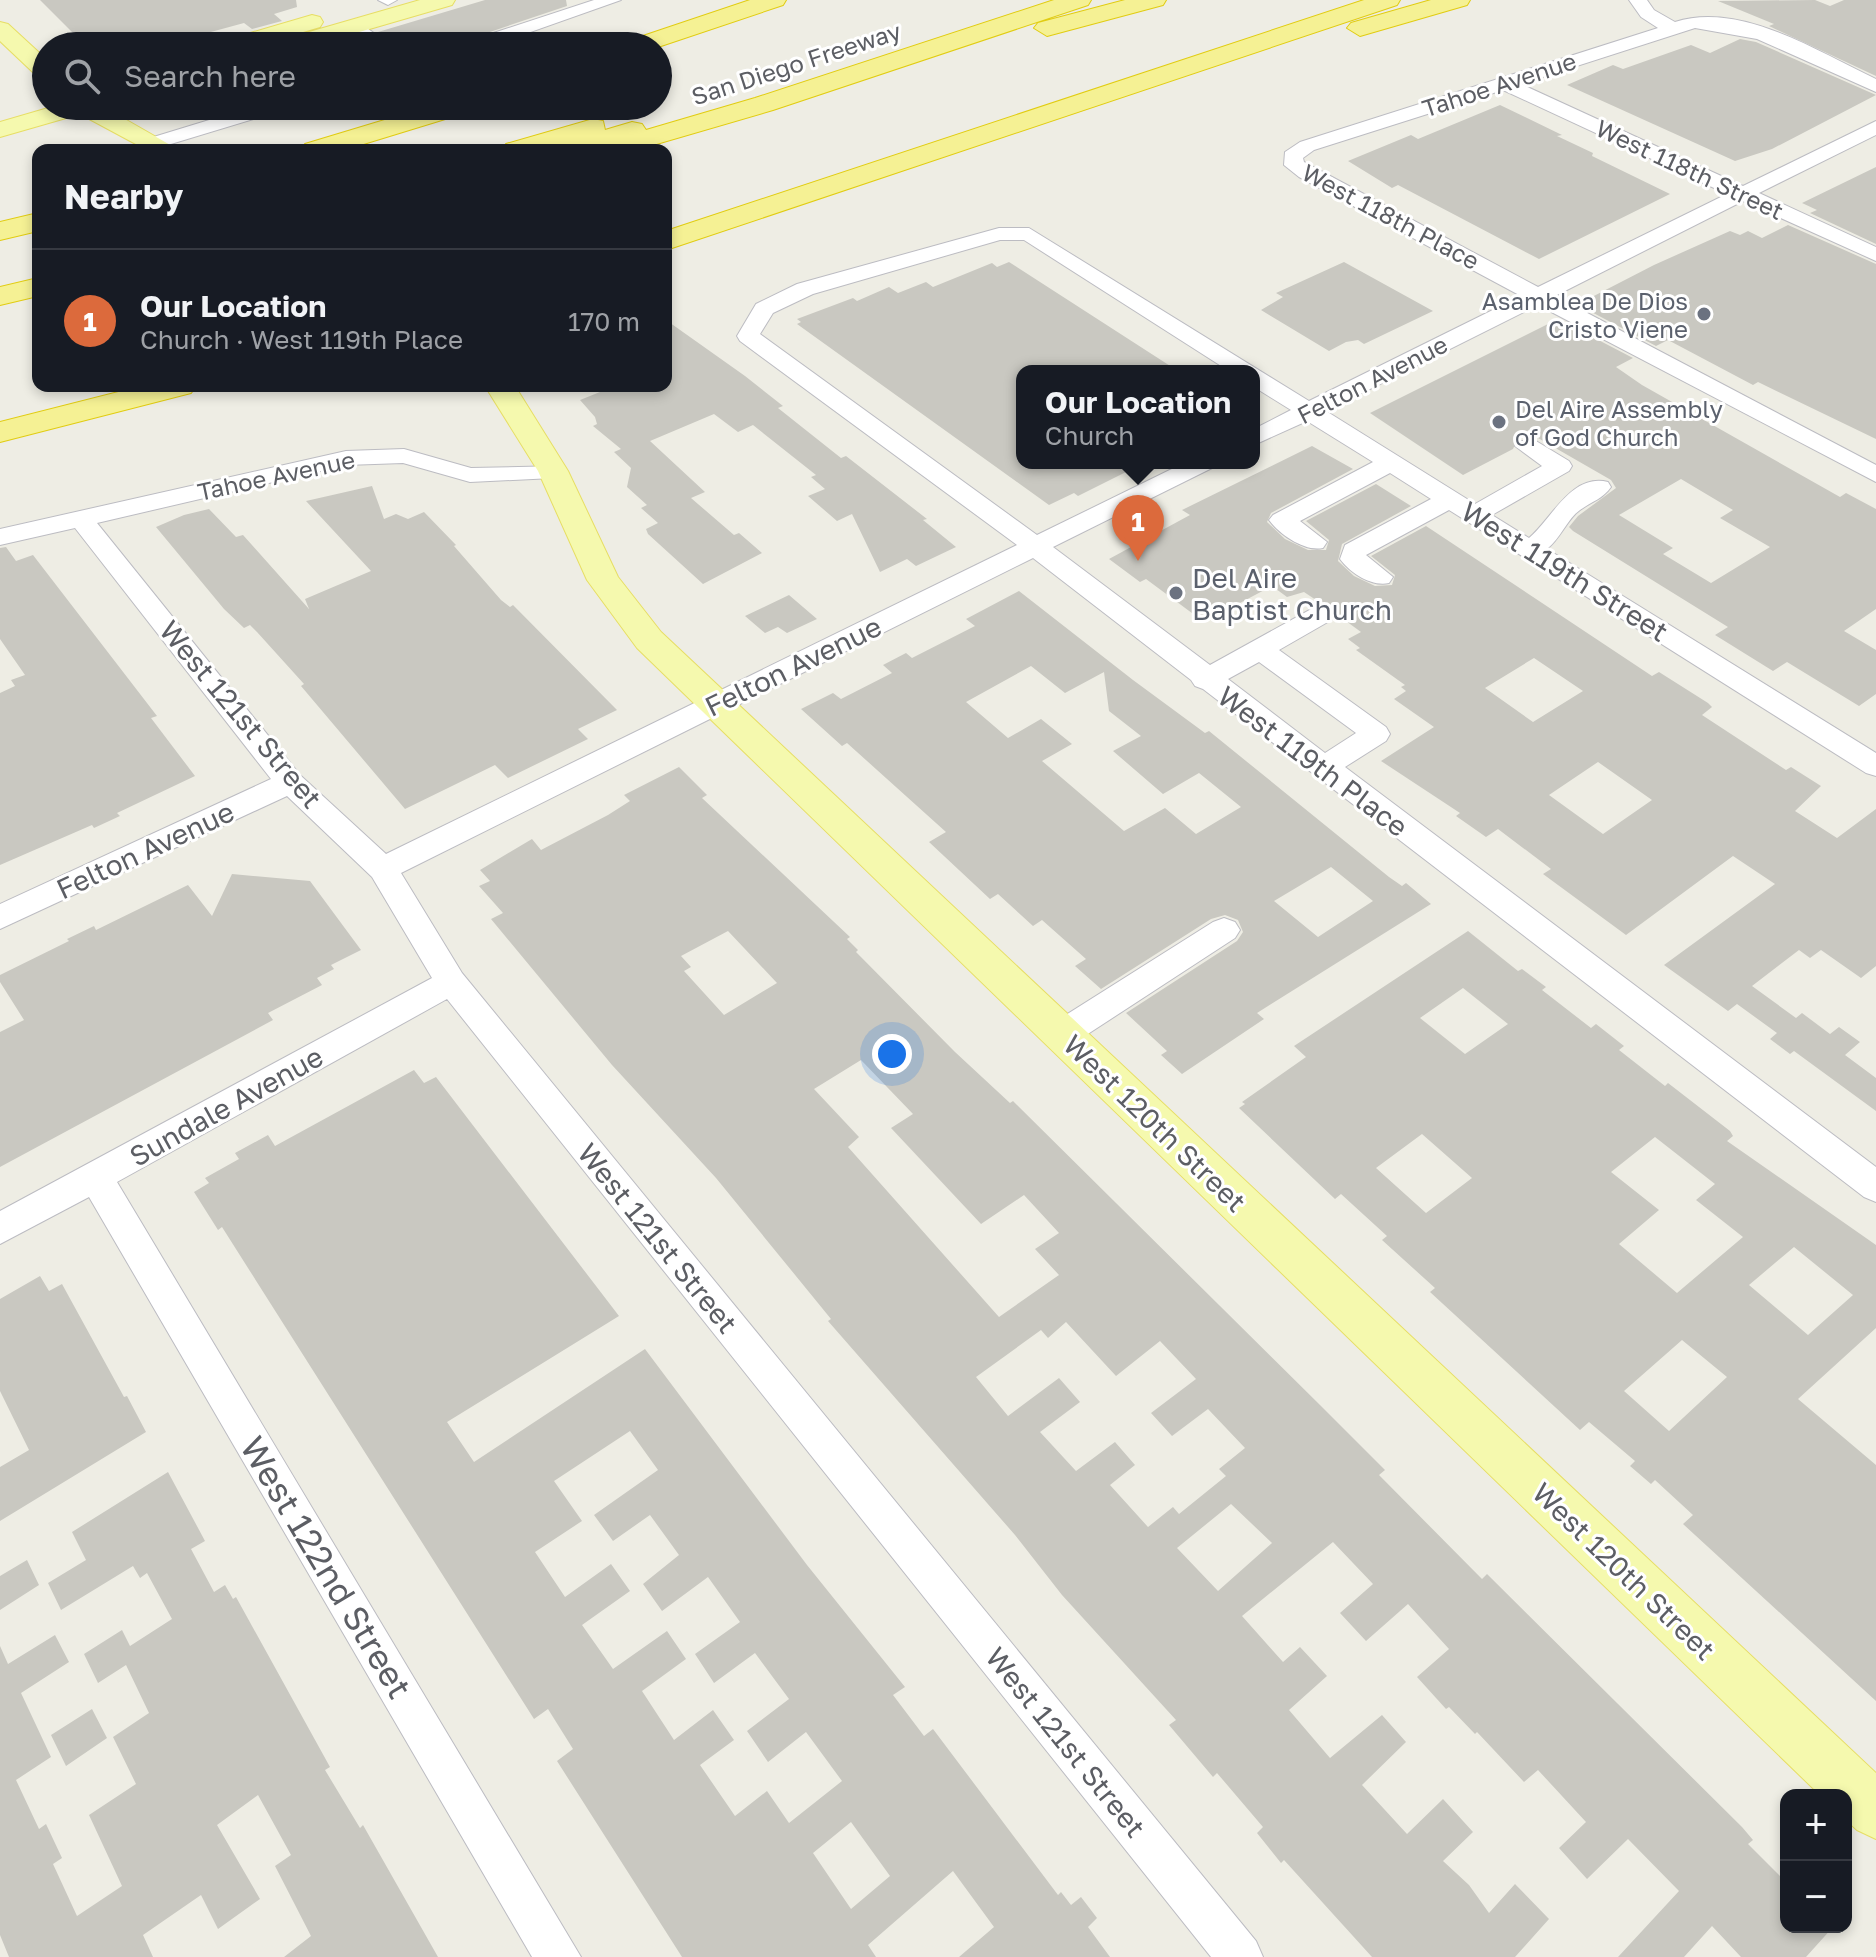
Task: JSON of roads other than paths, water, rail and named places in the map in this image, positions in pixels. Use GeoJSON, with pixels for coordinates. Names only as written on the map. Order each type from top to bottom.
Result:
{"type":"FeatureCollection","features":[{"type":"Feature","properties":{"kind":"highway"},"geometry":{"type":"LineString","coordinates":[[672,34],[774,0]]}},
{"type":"Feature","properties":{"kind":"highway"},"geometry":{"type":"LineString","coordinates":[[672,117],[1038,0]]}},
{"type":"Feature","properties":{"kind":"highway"},"geometry":{"type":"LineString","coordinates":[[627,144],[764,104],[1079,0]]}},
{"type":"Feature","properties":{"kind":"highway","name":"San Diego Freeway"},"geometry":{"type":"LineString","coordinates":[[672,145],[1114,0]]}},
{"type":"Feature","properties":{"kind":"highway"},"geometry":{"type":"LineString","coordinates":[[1002,39],[1154,0]]}},
{"type":"Feature","properties":{"kind":"highway"},"geometry":{"type":"LineString","coordinates":[[672,239],[1388,0]]}},
{"type":"Feature","properties":{"kind":"highway"},"geometry":{"type":"LineString","coordinates":[[974,139],[1458,0]]}},
{"type":"Feature","properties":{"kind":"highway"},"geometry":{"type":"LineString","coordinates":[[335,144],[413,120]]}},
{"type":"Feature","properties":{"kind":"highway","name":"San Diego Freeway"},"geometry":{"type":"LineString","coordinates":[[536,144],[618,120]]}},
{"type":"Feature","properties":{"kind":"highway"},"geometry":{"type":"LineString","coordinates":[[586,144],[661,120]]}},
{"type":"Feature","properties":{"kind":"highway"},"geometry":{"type":"LineString","coordinates":[[0,231],[32,223]]}},
{"type":"Feature","properties":{"kind":"highway"},"geometry":{"type":"LineString","coordinates":[[0,282],[32,274]]}},
{"type":"Feature","properties":{"kind":"highway"},"geometry":{"type":"LineString","coordinates":[[0,296],[32,288]]}},
{"type":"Feature","properties":{"kind":"highway"},"geometry":{"type":"LineString","coordinates":[[0,304],[32,296]]}},
{"type":"Feature","properties":{"kind":"highway"},"geometry":{"type":"LineString","coordinates":[[0,320],[32,312]]}},
{"type":"Feature","properties":{"kind":"highway"},"geometry":{"type":"LineString","coordinates":[[0,432],[157,392]]}},
{"type":"Feature","properties":{"kind":"main road"},"geometry":{"type":"LineString","coordinates":[[279,32],[388,0]]}},
{"type":"Feature","properties":{"kind":"main road"},"geometry":{"type":"LineString","coordinates":[[336,32],[444,0]]}},
{"type":"Feature","properties":{"kind":"main road"},"geometry":{"type":"LineString","coordinates":[[0,29],[32,59]]}},
{"type":"Feature","properties":{"kind":"main road"},"geometry":{"type":"LineString","coordinates":[[0,113],[32,104]]}},
{"type":"Feature","properties":{"kind":"main road"},"geometry":{"type":"LineString","coordinates":[[0,130],[34,120]]}},
{"type":"Feature","properties":{"kind":"main road"},"geometry":{"type":"LineString","coordinates":[[109,120],[154,144]]}},
{"type":"Feature","properties":{"kind":"main road","name":"West 120th Street"},"geometry":{"type":"LineString","coordinates":[[504,392],[553,471],[603,580],[649,640],[1876,1811]]}},
{"type":"Feature","properties":{"kind":"street"},"geometry":{"type":"LineString","coordinates":[[515,32],[612,0]]}},
{"type":"Feature","properties":{"kind":"street"},"geometry":{"type":"LineString","coordinates":[[1638,0],[1649,15],[1672,28]]}},
{"type":"Feature","properties":{"kind":"street","name":"Tahoe Avenue"},"geometry":{"type":"LineString","coordinates":[[1292,156],[1307,146],[1672,28],[1709,21],[1751,30],[1876,86]]}},
{"type":"Feature","properties":{"kind":"street"},"geometry":{"type":"LineString","coordinates":[[357,26],[365,32]]}},
{"type":"Feature","properties":{"kind":"street","name":"West 118th Street"},"geometry":{"type":"LineString","coordinates":[[1504,83],[1876,255]]}},
{"type":"Feature","properties":{"kind":"street"},"geometry":{"type":"LineString","coordinates":[[168,144],[236,120]]}},
{"type":"Feature","properties":{"kind":"street","name":"Felton Avenue"},"geometry":{"type":"LineString","coordinates":[[1260,435],[1876,127]]}},
{"type":"Feature","properties":{"kind":"street","name":"West 118th Place"},"geometry":{"type":"LineString","coordinates":[[1292,156],[1294,165],[1306,173],[1876,475]]}},
{"type":"Feature","properties":{"kind":"street","name":"West 119th Place"},"geometry":{"type":"LineString","coordinates":[[1236,365],[1029,234],[999,234],[805,289],[764,309],[748,336],[1033,546],[1205,680],[1876,1187]]}},
{"type":"Feature","properties":{"kind":"street","name":"West 119th Street"},"geometry":{"type":"LineString","coordinates":[[1260,381],[1876,766]]}},
{"type":"Feature","properties":{"kind":"street"},"geometry":{"type":"LineString","coordinates":[[1475,514],[1560,466],[1527,446]]}},
{"type":"Feature","properties":{"kind":"street","name":"Tahoe Avenue"},"geometry":{"type":"LineString","coordinates":[[0,537],[361,456],[404,456],[470,475],[553,471]]}},
{"type":"Feature","properties":{"kind":"street"},"geometry":{"type":"LineString","coordinates":[[1314,542],[1282,520],[1391,463]]}},
{"type":"Feature","properties":{"kind":"street","name":"Felton Avenue"},"geometry":{"type":"LineString","coordinates":[[383,869],[1191,469]]}},
{"type":"Feature","properties":{"kind":"street"},"geometry":{"type":"LineString","coordinates":[[1531,549],[1551,533],[1567,507],[1599,487]]}},
{"type":"Feature","properties":{"kind":"street"},"geometry":{"type":"LineString","coordinates":[[1380,577],[1353,559],[1354,551],[1450,499]]}},
{"type":"Feature","properties":{"kind":"street","name":"West 121st Street"},"geometry":{"type":"LineString","coordinates":[[81,519],[290,782],[383,869],[451,982],[1240,1957]]}},
{"type":"Feature","properties":{"kind":"street"},"geometry":{"type":"LineString","coordinates":[[1205,680],[1324,613]]}},
{"type":"Feature","properties":{"kind":"street"},"geometry":{"type":"LineString","coordinates":[[1260,649],[1376,734],[1322,768]]}},
{"type":"Feature","properties":{"kind":"street","name":"Felton Avenue"},"geometry":{"type":"LineString","coordinates":[[0,917],[290,782]]}},
{"type":"Feature","properties":{"kind":"street"},"geometry":{"type":"LineString","coordinates":[[1062,1034],[1224,930]]}},
{"type":"Feature","properties":{"kind":"street","name":"Sundale Avenue"},"geometry":{"type":"LineString","coordinates":[[0,1229],[451,982]]}},
{"type":"Feature","properties":{"kind":"street","name":"West 122nd Street"},"geometry":{"type":"LineString","coordinates":[[96,1177],[558,1957]]}},
{"type":"Feature","properties":{"kind":"place","name":"Asamblea De Dios Cristo Viene"},"geometry":{"type":"Point","coordinates":[1704,314]}},
{"type":"Feature","properties":{"kind":"place","name":"Del Aire Assembly of God Church"},"geometry":{"type":"Point","coordinates":[1499,422]}},
{"type":"Feature","properties":{"kind":"place","name":"Our Location"},"geometry":{"type":"Point","coordinates":[1138,561]}},
{"type":"Feature","properties":{"kind":"place","name":"Del Aire Baptist Church"},"geometry":{"type":"Point","coordinates":[1176,593]}}]}
